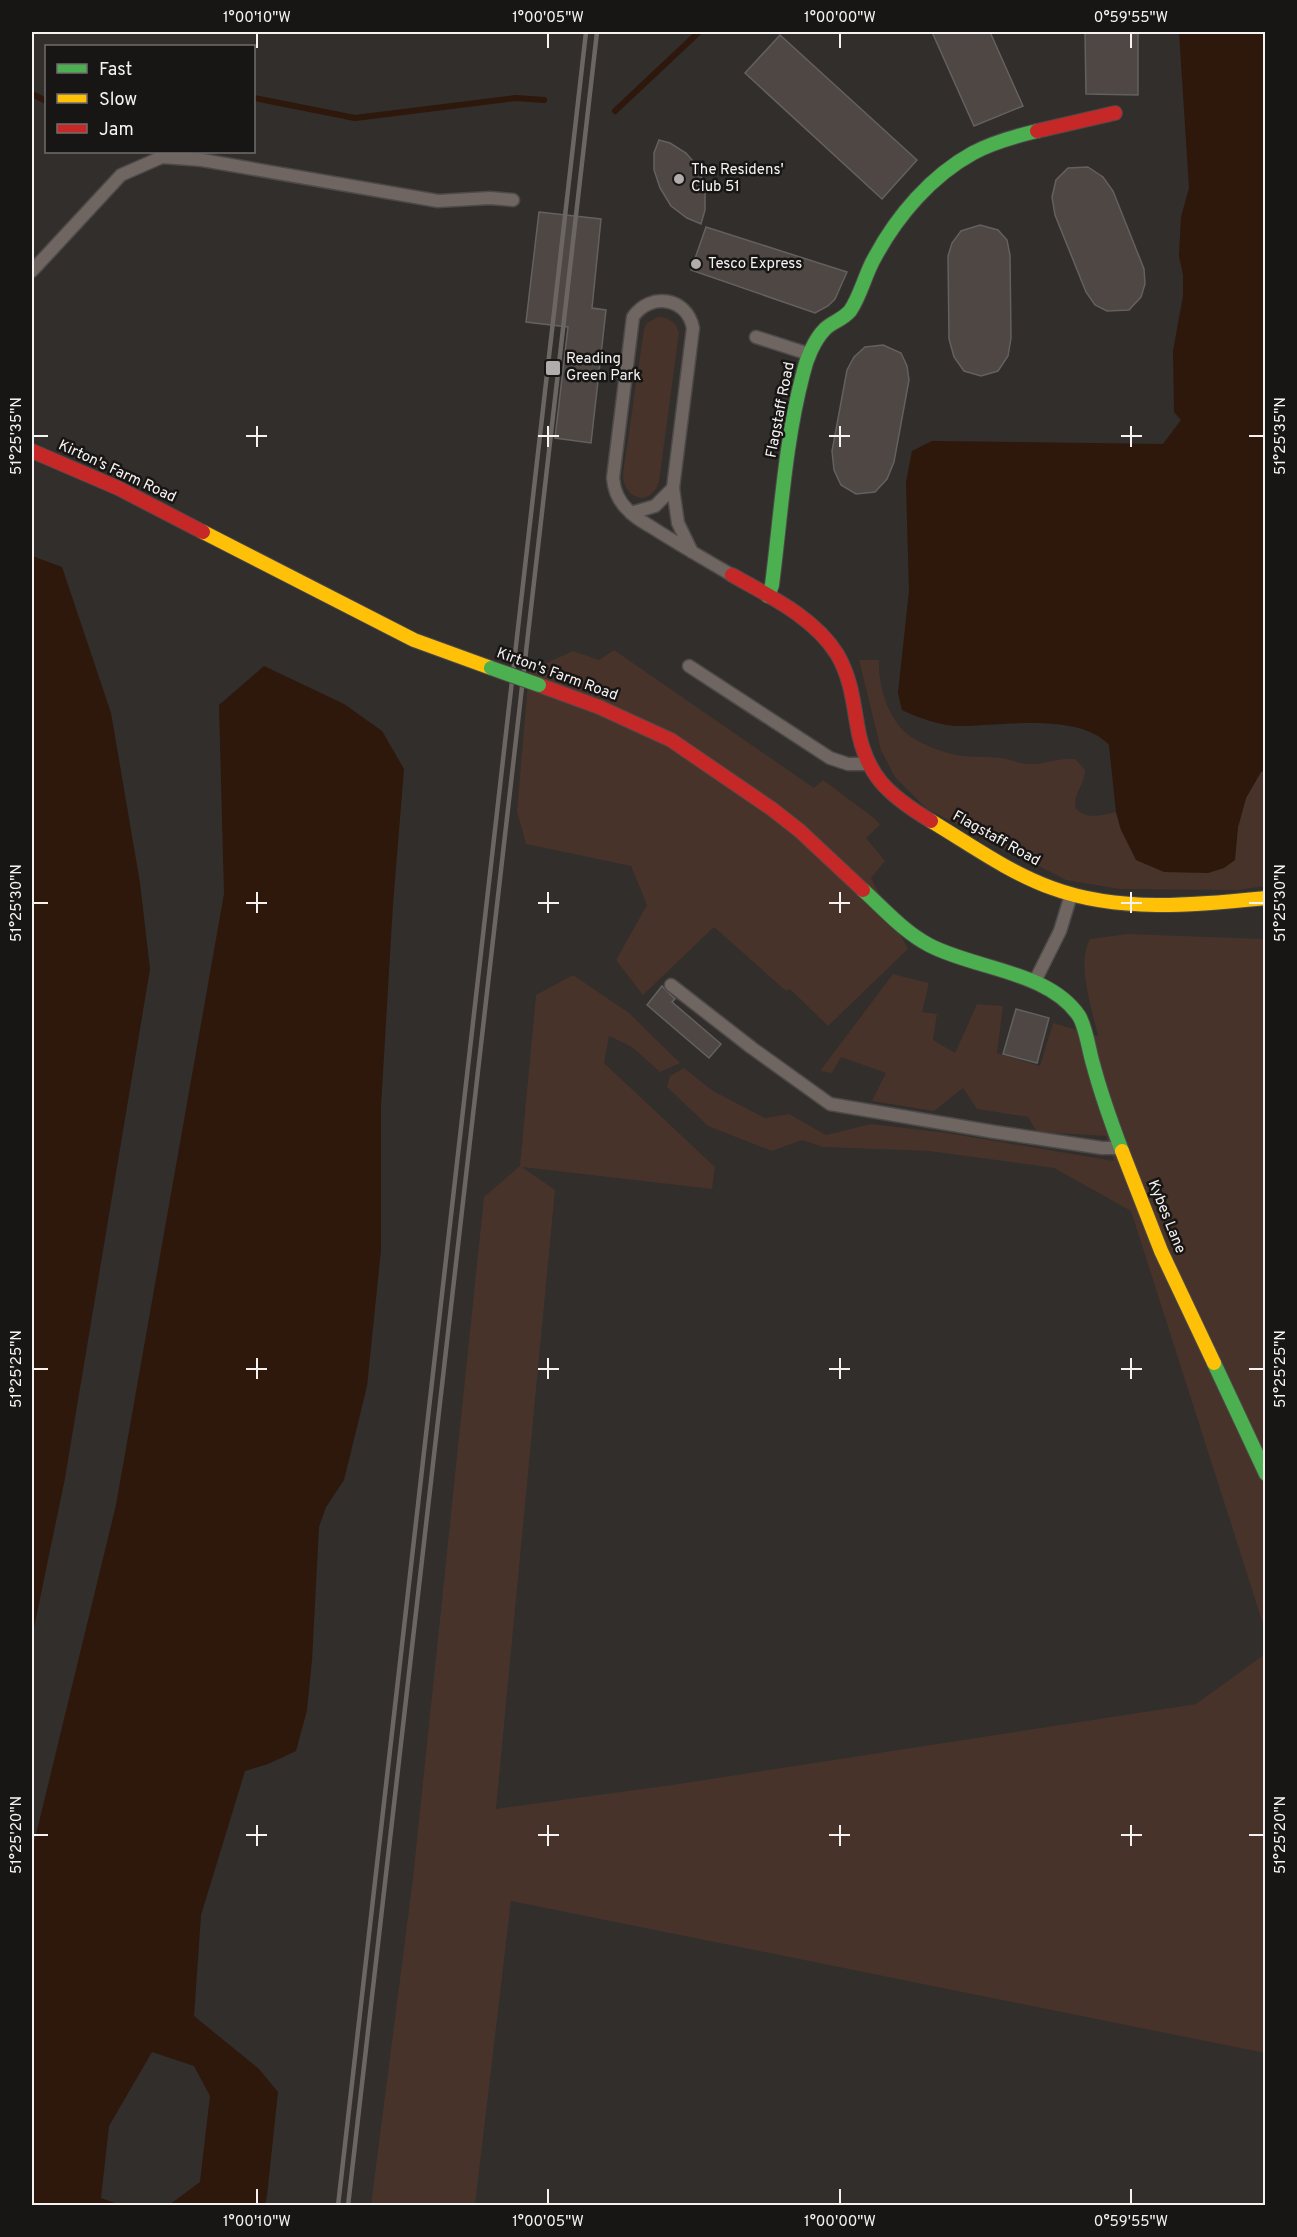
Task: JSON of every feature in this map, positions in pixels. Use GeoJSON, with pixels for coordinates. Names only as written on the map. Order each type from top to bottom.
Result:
{"type":"FeatureCollection","features":[{"type":"Feature","properties":{"kind":"street","name":"Flagstaff Road"},"geometry":{"type":"LineString","coordinates":[[768,596],[772,585],[790,437],[803,373],[810,354],[825,329],[840,321],[851,309],[874,258],[889,234],[915,200],[944,173],[973,153],[1008,138],[1114,113]]}},
{"type":"Feature","properties":{"kind":"street","name":"Kirton's Farm Road"},"geometry":{"type":"LineString","coordinates":[[32,452],[118,488],[414,640],[599,707],[671,740],[772,809],[800,831],[912,934],[930,946],[971,962],[1035,982]]}},
{"type":"Feature","properties":{"kind":"street","name":"Flagstaff Road"},"geometry":{"type":"LineString","coordinates":[[732,575],[819,630],[832,645],[841,659],[853,695],[860,742],[872,772],[900,802],[983,853],[1041,884],[1071,894],[1103,900],[1198,903],[1266,898]]}},
{"type":"Feature","properties":{"kind":"street","name":"Kybes Lane"},"geometry":{"type":"LineString","coordinates":[[1035,982],[1058,994],[1080,1017],[1105,1108],[1161,1251],[1266,1474]]}},
{"type":"Feature","properties":{"kind":"lane"},"geometry":{"type":"LineString","coordinates":[[32,271],[121,175],[162,157],[202,160],[438,201],[489,198],[513,200]]}},
{"type":"Feature","properties":{"kind":"lane"},"geometry":{"type":"LineString","coordinates":[[692,552],[678,523],[673,488],[693,328],[686,310],[677,304],[663,301],[642,306],[633,317],[613,478],[618,498],[631,513],[692,552],[732,575]]}},
{"type":"Feature","properties":{"kind":"lane"},"geometry":{"type":"LineString","coordinates":[[756,337],[810,354]]}},
{"type":"Feature","properties":{"kind":"lane"},"geometry":{"type":"LineString","coordinates":[[631,513],[655,506],[673,488]]}},
{"type":"Feature","properties":{"kind":"lane"},"geometry":{"type":"LineString","coordinates":[[689,666],[830,758],[848,764],[868,764]]}},
{"type":"Feature","properties":{"kind":"lane"},"geometry":{"type":"LineString","coordinates":[[1035,982],[1060,931],[1071,894]]}},
{"type":"Feature","properties":{"kind":"lane"},"geometry":{"type":"LineString","coordinates":[[671,985],[752,1048],[830,1104],[1005,1134],[1102,1148],[1121,1148]]}},
{"type":"Feature","properties":{"kind":"shaded area"},"geometry":{"type":"Polygon","coordinates":[[[1179,32],[1266,32],[1265,770],[1261,772],[1246,798],[1238,827],[1235,860],[1224,868],[1208,873],[1164,872],[1136,860],[1121,830],[1116,812],[1109,745],[1096,735],[1079,728],[1059,724],[953,726],[938,723],[902,710],[898,693],[909,591],[906,482],[912,451],[932,441],[1163,444],[1181,420],[1174,412],[1173,351],[1183,296],[1183,275],[1179,256],[1181,217],[1189,188],[1179,32]]]}},
{"type":"Feature","properties":{"kind":"shaded area"},"geometry":{"type":"Polygon","coordinates":[[[658,317],[672,321],[679,333],[659,481],[650,495],[638,497],[628,490],[623,474],[644,329],[647,323],[658,317]]]}},
{"type":"Feature","properties":{"kind":"shaded area"},"geometry":{"type":"Polygon","coordinates":[[[32,556],[62,567],[111,713],[140,883],[150,969],[65,1478],[32,1637],[32,556]]]}},
{"type":"Feature","properties":{"kind":"shaded area"},"geometry":{"type":"Polygon","coordinates":[[[614,650],[814,788],[823,780],[880,825],[866,838],[885,861],[871,878],[908,949],[828,1026],[790,989],[786,991],[714,927],[643,995],[616,960],[647,905],[631,866],[526,844],[517,811],[529,671],[573,651],[599,660],[614,650]]]}},
{"type":"Feature","properties":{"kind":"shaded area"},"geometry":{"type":"Polygon","coordinates":[[[859,660],[879,660],[882,689],[893,717],[905,732],[915,739],[951,754],[1002,758],[1025,764],[1075,759],[1085,770],[1077,794],[1076,809],[1090,816],[1116,812],[1121,830],[1234,860],[1238,827],[1246,798],[1261,772],[1265,770],[1265,886],[1237,890],[1120,889],[1066,880],[927,809],[895,777],[881,750],[859,660]]]}},
{"type":"Feature","properties":{"kind":"shaded area"},"geometry":{"type":"Polygon","coordinates":[[[264,666],[344,704],[382,731],[404,769],[381,1106],[381,1250],[367,1386],[344,1480],[326,1507],[319,1527],[307,1710],[296,1751],[268,1764],[245,1771],[201,1915],[194,2016],[259,2069],[278,2092],[267,2195],[265,2205],[169,2205],[200,2182],[210,2096],[194,2066],[152,2052],[109,2126],[101,2198],[120,2205],[32,2205],[32,1851],[116,1505],[224,894],[219,705],[264,666]]]}},
{"type":"Feature","properties":{"kind":"shaded area"},"geometry":{"type":"Polygon","coordinates":[[[1127,934],[1265,939],[1265,1630],[1131,1211],[1054,1168],[929,1151],[823,1147],[802,1140],[772,1151],[708,1126],[667,1087],[670,1076],[684,1068],[713,1091],[765,1118],[789,1114],[826,1135],[871,1124],[947,1133],[1114,1161],[1106,1136],[1037,1132],[1028,1117],[977,1109],[963,1088],[934,1111],[872,1101],[886,1073],[841,1057],[832,1073],[820,1071],[893,974],[929,983],[922,1012],[937,1014],[933,1040],[955,1053],[977,1004],[1003,1006],[997,1053],[1040,1066],[1053,1023],[1098,1036],[1086,986],[1084,961],[1086,949],[1090,939],[1127,934]]]}},
{"type":"Feature","properties":{"kind":"shaded area"},"geometry":{"type":"Polygon","coordinates":[[[573,975],[629,1013],[680,1063],[660,1072],[632,1047],[609,1036],[604,1063],[715,1167],[712,1189],[522,1167],[555,1190],[496,1809],[672,1785],[1196,1704],[1265,1654],[1265,2053],[511,1901],[475,2205],[371,2205],[413,1878],[484,1197],[520,1166],[536,995],[573,975]]]}},
{"type":"Feature","properties":{"kind":"building"},"geometry":{"type":"Polygon","coordinates":[[[932,32],[990,32],[1023,106],[974,126],[932,32]]]}},
{"type":"Feature","properties":{"kind":"building"},"geometry":{"type":"Polygon","coordinates":[[[1085,32],[1138,32],[1138,95],[1086,94],[1085,32]]]}},
{"type":"Feature","properties":{"kind":"building"},"geometry":{"type":"Polygon","coordinates":[[[780,35],[917,160],[882,199],[745,73],[780,35]]]}},
{"type":"Feature","properties":{"kind":"building","name":"The Residens' Club 51"},"geometry":{"type":"Polygon","coordinates":[[[659,140],[670,143],[686,153],[699,168],[705,190],[705,210],[701,224],[687,218],[671,206],[660,188],[654,170],[654,153],[659,140]]]}},
{"type":"Feature","properties":{"kind":"building"},"geometry":{"type":"Polygon","coordinates":[[[1088,167],[1103,177],[1113,191],[1144,269],[1145,284],[1141,297],[1129,310],[1107,311],[1095,305],[1086,292],[1055,215],[1052,197],[1056,180],[1068,168],[1088,167]]]}},
{"type":"Feature","properties":{"kind":"building"},"geometry":{"type":"Polygon","coordinates":[[[539,212],[601,219],[592,308],[606,310],[591,443],[555,438],[568,327],[526,322],[539,212]]]}},
{"type":"Feature","properties":{"kind":"building"},"geometry":{"type":"Polygon","coordinates":[[[980,225],[998,230],[1007,240],[1010,255],[1011,338],[1008,356],[998,371],[981,376],[964,371],[954,357],[949,339],[948,256],[952,243],[961,231],[980,225]]]}},
{"type":"Feature","properties":{"kind":"building"},"geometry":{"type":"Polygon","coordinates":[[[706,227],[847,272],[835,299],[815,313],[691,270],[706,227]]]}},
{"type":"Feature","properties":{"kind":"building"},"geometry":{"type":"Polygon","coordinates":[[[883,345],[901,353],[907,366],[909,380],[894,462],[887,479],[875,492],[856,494],[841,485],[834,470],[832,451],[847,370],[854,357],[865,347],[883,345]]]}},
{"type":"Feature","properties":{"kind":"building"},"geometry":{"type":"Polygon","coordinates":[[[662,986],[675,999],[672,1002],[721,1044],[709,1058],[647,1005],[662,986]]]}},
{"type":"Feature","properties":{"kind":"building"},"geometry":{"type":"Polygon","coordinates":[[[1016,1009],[1049,1018],[1037,1063],[1003,1054],[1016,1009]]]}},
{"type":"Feature","properties":{"kind":"waterway"},"geometry":{"type":"LineString","coordinates":[[615,111],[699,32]]}},
{"type":"Feature","properties":{"kind":"waterway"},"geometry":{"type":"LineString","coordinates":[[32,94],[45,100]]}},
{"type":"Feature","properties":{"kind":"waterway"},"geometry":{"type":"LineString","coordinates":[[255,98],[355,118],[516,98],[544,100]]}},
{"type":"Feature","properties":{"kind":"railway"},"geometry":{"type":"LineString","coordinates":[[338,2206],[586,32]]}},
{"type":"Feature","properties":{"kind":"railway"},"geometry":{"type":"LineString","coordinates":[[348,2206],[597,32]]}},
{"type":"Feature","properties":{"kind":"traffic: fast"},"geometry":{"type":"LineString","coordinates":[[768,596],[772,585],[792,426],[804,368],[814,344],[825,329],[850,311],[884,242],[905,212],[929,185],[958,162],[981,149],[1037,131]]}},
{"type":"Feature","properties":{"kind":"traffic: fast"},"geometry":{"type":"LineString","coordinates":[[491,668],[539,685]]}},
{"type":"Feature","properties":{"kind":"traffic: fast"},"geometry":{"type":"LineString","coordinates":[[863,890],[903,927],[929,945],[1030,980],[1066,1001],[1084,1026],[1099,1086],[1122,1151]]}},
{"type":"Feature","properties":{"kind":"traffic: fast"},"geometry":{"type":"LineString","coordinates":[[1214,1363],[1266,1474]]}},
{"type":"Feature","properties":{"kind":"traffic: slow"},"geometry":{"type":"LineString","coordinates":[[203,532],[414,640],[491,668]]}},
{"type":"Feature","properties":{"kind":"traffic: slow"},"geometry":{"type":"LineString","coordinates":[[931,821],[1020,874],[1036,882],[1078,896],[1104,901],[1158,905],[1266,898]]}},
{"type":"Feature","properties":{"kind":"traffic: slow"},"geometry":{"type":"LineString","coordinates":[[1122,1151],[1161,1251],[1214,1363]]}},
{"type":"Feature","properties":{"kind":"traffic: jam"},"geometry":{"type":"LineString","coordinates":[[1037,131],[1115,113]]}},
{"type":"Feature","properties":{"kind":"traffic: jam"},"geometry":{"type":"LineString","coordinates":[[32,451],[118,488],[203,532]]}},
{"type":"Feature","properties":{"kind":"traffic: jam"},"geometry":{"type":"LineString","coordinates":[[732,575],[790,608],[827,641],[837,654],[848,679],[861,742],[873,770],[881,782],[902,802],[931,821]]}},
{"type":"Feature","properties":{"kind":"traffic: jam"},"geometry":{"type":"LineString","coordinates":[[539,685],[599,707],[671,740],[772,809],[800,831],[863,890]]}},
{"type":"Feature","properties":{"kind":"place","name":"The Residens' Club 51"},"geometry":{"type":"Point","coordinates":[679,179]}},
{"type":"Feature","properties":{"kind":"place","name":"Tesco Express"},"geometry":{"type":"Point","coordinates":[696,264]}},
{"type":"Feature","properties":{"kind":"place","name":"Reading Green Park"},"geometry":{"type":"Point","coordinates":[553,368]}}]}
